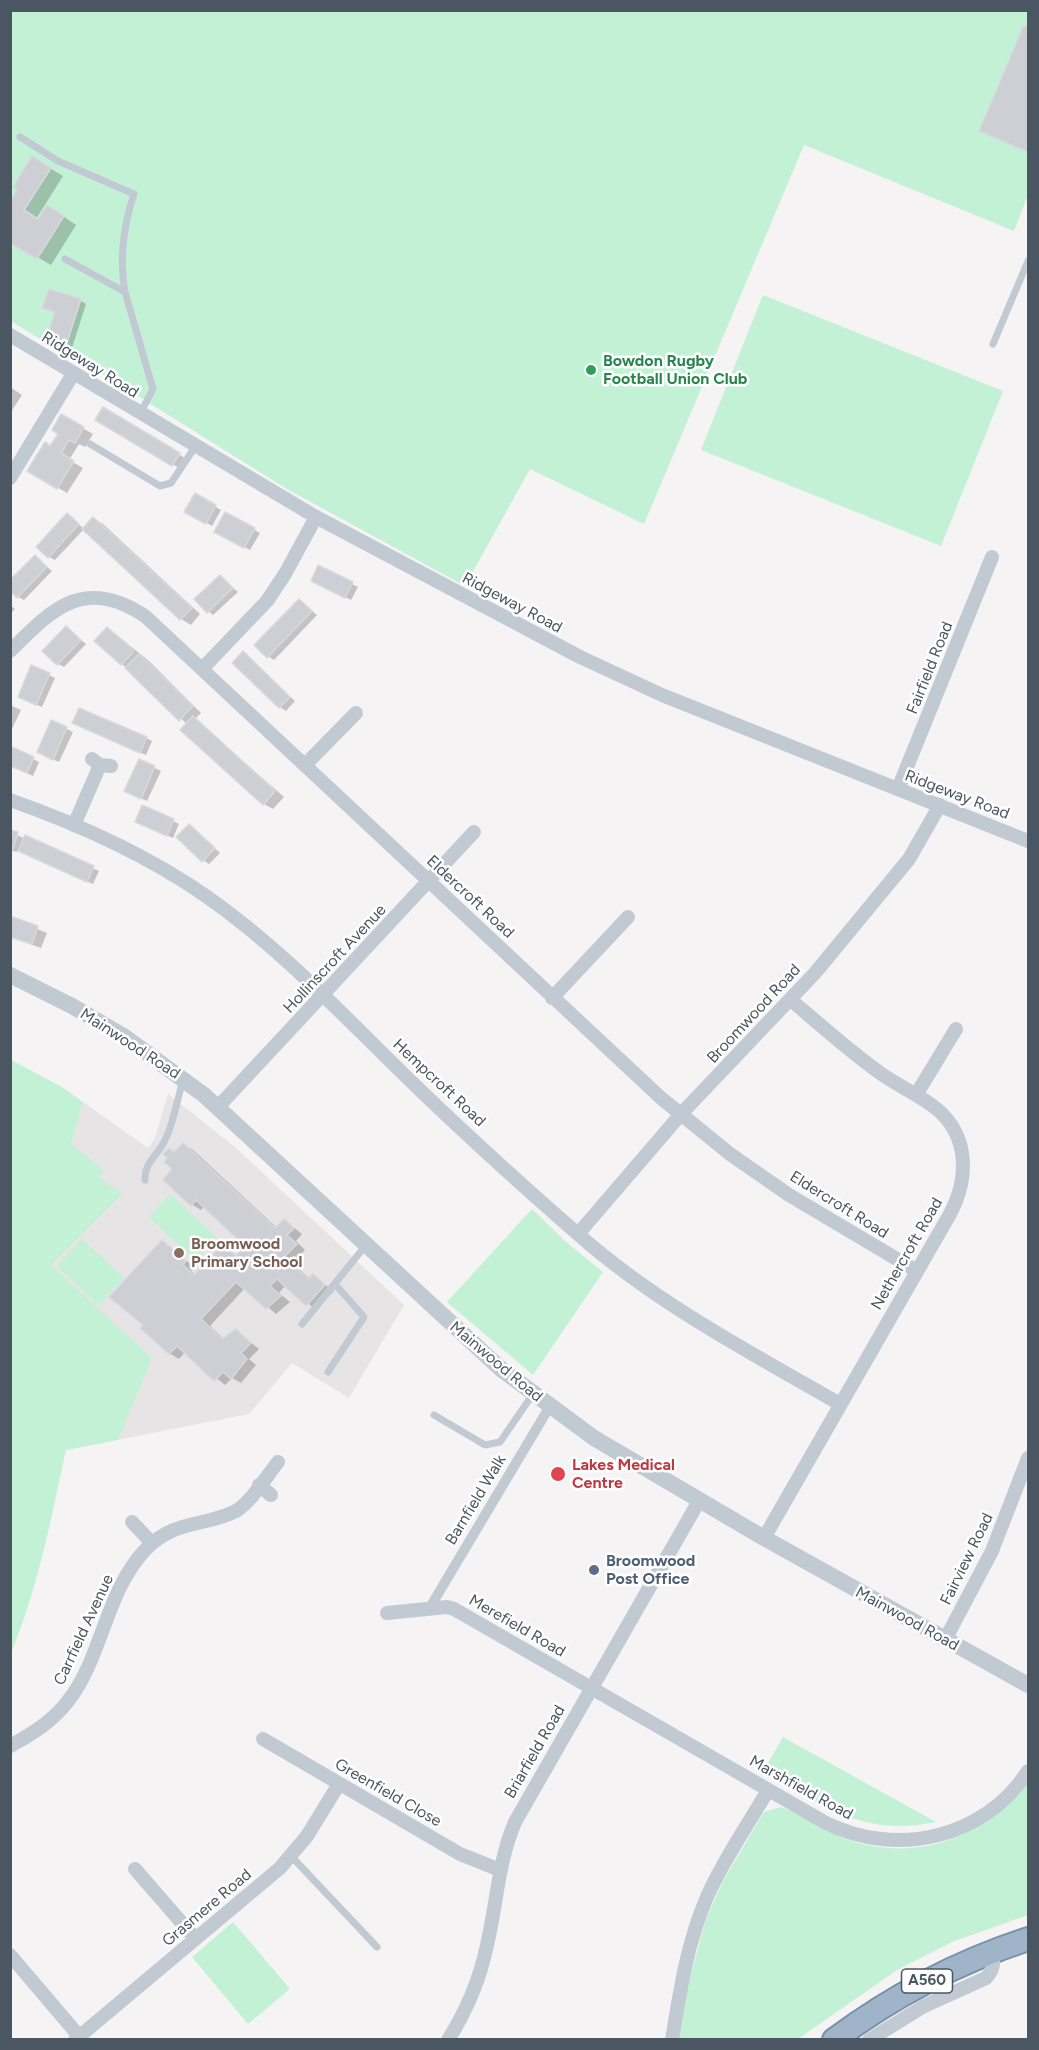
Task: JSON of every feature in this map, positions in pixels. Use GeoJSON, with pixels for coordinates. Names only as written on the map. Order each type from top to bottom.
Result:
{"type":"FeatureCollection","features":[{"type":"Feature","properties":{"kind":"highway","name":"A560"},"geometry":{"type":"LineString","coordinates":[[834,2040],[910,1989],[992,1952],[1029,1939]]}},
{"type":"Feature","properties":{"kind":"street","name":"Ridgeway Road"},"geometry":{"type":"LineString","coordinates":[[10,335],[316,517],[628,680],[1029,841]]}},
{"type":"Feature","properties":{"kind":"street"},"geometry":{"type":"LineString","coordinates":[[10,478],[73,374]]}},
{"type":"Feature","properties":{"kind":"street"},"geometry":{"type":"LineString","coordinates":[[202,669],[250,620],[276,588],[316,517]]}},
{"type":"Feature","properties":{"kind":"street","name":"Fairfield Road"},"geometry":{"type":"LineString","coordinates":[[898,789],[992,557]]}},
{"type":"Feature","properties":{"kind":"street","name":"Eldercroft Road"},"geometry":{"type":"LineString","coordinates":[[10,651],[52,611],[77,600],[96,599],[116,602],[138,612],[202,669],[645,1084],[789,1195],[916,1271]]}},
{"type":"Feature","properties":{"kind":"street"},"geometry":{"type":"LineString","coordinates":[[304,765],[359,711]]}},
{"type":"Feature","properties":{"kind":"street"},"geometry":{"type":"LineString","coordinates":[[74,825],[101,763]]}},
{"type":"Feature","properties":{"kind":"street","name":"Hempcroft Road"},"geometry":{"type":"LineString","coordinates":[[10,800],[74,825],[141,857],[203,894],[259,935],[324,995],[422,1092],[578,1234],[658,1294],[840,1404]]}},
{"type":"Feature","properties":{"kind":"street","name":"Broomwood Road"},"geometry":{"type":"LineString","coordinates":[[578,1234],[681,1114],[791,1000],[909,859],[940,805]]}},
{"type":"Feature","properties":{"kind":"street","name":"Hollinscroft Avenue"},"geometry":{"type":"LineString","coordinates":[[218,1107],[477,830]]}},
{"type":"Feature","properties":{"kind":"street"},"geometry":{"type":"LineString","coordinates":[[552,998],[630,916]]}},
{"type":"Feature","properties":{"kind":"street","name":"Mainwood Road"},"geometry":{"type":"LineString","coordinates":[[10,975],[99,1021],[183,1079],[218,1107],[436,1312],[533,1394],[624,1458],[945,1640],[1029,1685]]}},
{"type":"Feature","properties":{"kind":"street","name":"Nethercroft Road"},"geometry":{"type":"LineString","coordinates":[[764,1538],[955,1204],[964,1170],[960,1144],[951,1124],[937,1109],[875,1070],[791,1000]]}},
{"type":"Feature","properties":{"kind":"street"},"geometry":{"type":"LineString","coordinates":[[916,1095],[956,1027]]}},
{"type":"Feature","properties":{"kind":"street","name":"Barnfield Walk"},"geometry":{"type":"LineString","coordinates":[[429,1609],[550,1406]]}},
{"type":"Feature","properties":{"kind":"street","name":"Fairview Road"},"geometry":{"type":"LineString","coordinates":[[945,1640],[993,1551],[1029,1458]]}},
{"type":"Feature","properties":{"kind":"street","name":"Carrfield Avenue"},"geometry":{"type":"LineString","coordinates":[[10,1746],[36,1731],[68,1702],[85,1673],[128,1573],[152,1543],[178,1528],[236,1510],[278,1462]]}},
{"type":"Feature","properties":{"kind":"street"},"geometry":{"type":"LineString","coordinates":[[259,1485],[271,1495]]}},
{"type":"Feature","properties":{"kind":"street","name":"Briarfield Road"},"geometry":{"type":"LineString","coordinates":[[448,2040],[465,2010],[477,1981],[488,1944],[500,1870],[510,1834],[521,1810],[699,1501]]}},
{"type":"Feature","properties":{"kind":"street"},"geometry":{"type":"LineString","coordinates":[[132,1522],[152,1543]]}},
{"type":"Feature","properties":{"kind":"street","name":"Merefield Road"},"geometry":{"type":"LineString","coordinates":[[387,1612],[447,1607],[454,1609],[592,1688]]}},
{"type":"Feature","properties":{"kind":"street","name":"Marshfield Road"},"geometry":{"type":"LineString","coordinates":[[592,1688],[839,1829],[868,1838],[903,1841],[935,1836],[978,1820],[1008,1797],[1029,1771]]}},
{"type":"Feature","properties":{"kind":"street","name":"Greenfield Close"},"geometry":{"type":"LineString","coordinates":[[262,1738],[460,1854],[500,1870]]}},
{"type":"Feature","properties":{"kind":"street","name":"Grasmere Road"},"geometry":{"type":"LineString","coordinates":[[77,2038],[291,1856],[307,1836],[339,1784]]}},
{"type":"Feature","properties":{"kind":"street"},"geometry":{"type":"LineString","coordinates":[[672,2040],[683,1973],[699,1917],[716,1878],[768,1790]]}},
{"type":"Feature","properties":{"kind":"street"},"geometry":{"type":"LineString","coordinates":[[135,1869],[195,1938]]}},
{"type":"Feature","properties":{"kind":"street"},"geometry":{"type":"LineString","coordinates":[[869,2040],[924,2006],[986,1978],[992,1971],[994,1963],[992,1952]]}},
{"type":"Feature","properties":{"kind":"street"},"geometry":{"type":"LineString","coordinates":[[10,1955],[77,2038]]}},
{"type":"Feature","properties":{"kind":"lane"},"geometry":{"type":"LineString","coordinates":[[20,137],[58,161],[134,194],[122,243],[121,268],[125,292],[153,389],[140,414]]}},
{"type":"Feature","properties":{"kind":"lane"},"geometry":{"type":"LineString","coordinates":[[65,259],[125,292]]}},
{"type":"Feature","properties":{"kind":"lane"},"geometry":{"type":"LineString","coordinates":[[993,344],[1029,261]]}},
{"type":"Feature","properties":{"kind":"lane"},"geometry":{"type":"LineString","coordinates":[[90,444],[160,486],[171,483],[195,447]]}},
{"type":"Feature","properties":{"kind":"lane"},"geometry":{"type":"LineString","coordinates":[[145,1180],[149,1162],[166,1138],[183,1079]]}},
{"type":"Feature","properties":{"kind":"lane"},"geometry":{"type":"LineString","coordinates":[[302,1324],[366,1245]]}},
{"type":"Feature","properties":{"kind":"lane"},"geometry":{"type":"LineString","coordinates":[[328,1372],[364,1317],[335,1284]]}},
{"type":"Feature","properties":{"kind":"lane"},"geometry":{"type":"LineString","coordinates":[[434,1415],[484,1445],[494,1445],[500,1442],[533,1394]]}},
{"type":"Feature","properties":{"kind":"lane"},"geometry":{"type":"LineString","coordinates":[[291,1856],[377,1947]]}},
{"type":"Feature","properties":{"kind":"shaded area","name":"Broomwood Primary School"},"geometry":{"type":"Polygon","coordinates":[[[168,1094],[236,1148],[404,1305],[349,1398],[292,1363],[249,1414],[66,1450],[10,1228],[56,1197],[83,1102],[148,1148],[155,1138],[168,1094]]]}},
{"type":"Feature","properties":{"kind":"green space"},"geometry":{"type":"Polygon","coordinates":[[[10,11],[1028,11],[1028,195],[1014,231],[804,145],[644,524],[530,469],[465,586],[287,489],[67,352],[54,348],[11,321],[10,11]]]}},
{"type":"Feature","properties":{"kind":"green space"},"geometry":{"type":"Polygon","coordinates":[[[763,295],[1003,391],[941,546],[701,450],[763,295]]]}},
{"type":"Feature","properties":{"kind":"green space"},"geometry":{"type":"Polygon","coordinates":[[[11,1060],[62,1087],[83,1102],[71,1144],[104,1170],[99,1177],[122,1194],[51,1265],[152,1358],[118,1440],[66,1450],[29,1604],[11,1653],[11,1060]]]}},
{"type":"Feature","properties":{"kind":"green space"},"geometry":{"type":"Polygon","coordinates":[[[170,1194],[216,1237],[195,1260],[149,1217],[170,1194]]]}},
{"type":"Feature","properties":{"kind":"green space"},"geometry":{"type":"Polygon","coordinates":[[[532,1209],[566,1242],[603,1272],[533,1375],[447,1302],[532,1209]]]}},
{"type":"Feature","properties":{"kind":"green space"},"geometry":{"type":"Polygon","coordinates":[[[82,1239],[124,1278],[99,1305],[57,1266],[82,1239]]]}},
{"type":"Feature","properties":{"kind":"green space"},"geometry":{"type":"Polygon","coordinates":[[[783,1737],[936,1822],[910,1826],[865,1822],[825,1807],[805,1796],[763,1772],[783,1737]]]}},
{"type":"Feature","properties":{"kind":"green space"},"geometry":{"type":"Polygon","coordinates":[[[1028,1782],[1028,1915],[952,1942],[897,1970],[798,2039],[679,2040],[687,1988],[706,1919],[723,1881],[764,1812],[781,1807],[834,1834],[862,1844],[889,1848],[915,1848],[940,1843],[965,1833],[1009,1803],[1028,1782]]]}},
{"type":"Feature","properties":{"kind":"green space"},"geometry":{"type":"Polygon","coordinates":[[[233,1922],[290,1989],[248,2024],[192,1957],[233,1922]]]}},
{"type":"Feature","properties":{"kind":"building"},"geometry":{"type":"Polygon","coordinates":[[[1024,25],[1028,27],[1028,152],[979,131],[1024,25]]]}},
{"type":"Feature","properties":{"kind":"building"},"geometry":{"type":"Polygon","coordinates":[[[32,156],[51,168],[24,210],[38,219],[47,205],[64,216],[37,259],[10,243],[10,196],[13,197],[17,190],[13,187],[32,156]]]}},
{"type":"Feature","properties":{"kind":"building"},"geometry":{"type":"Polygon","coordinates":[[[49,289],[81,299],[65,349],[45,342],[55,312],[42,308],[49,289]]]}},
{"type":"Feature","properties":{"kind":"building"},"geometry":{"type":"Polygon","coordinates":[[[103,407],[180,453],[172,466],[95,420],[103,407]]]}},
{"type":"Feature","properties":{"kind":"building"},"geometry":{"type":"Polygon","coordinates":[[[61,414],[84,427],[75,443],[69,440],[61,453],[74,461],[57,489],[27,471],[45,442],[50,446],[58,434],[52,430],[61,414]]]}},
{"type":"Feature","properties":{"kind":"building"},"geometry":{"type":"Polygon","coordinates":[[[195,493],[216,505],[206,524],[184,512],[195,493]]]}},
{"type":"Feature","properties":{"kind":"building"},"geometry":{"type":"Polygon","coordinates":[[[225,512],[255,528],[244,548],[214,532],[225,512]]]}},
{"type":"Feature","properties":{"kind":"building"},"geometry":{"type":"Polygon","coordinates":[[[67,513],[79,524],[48,558],[36,547],[67,513]]]}},
{"type":"Feature","properties":{"kind":"building"},"geometry":{"type":"Polygon","coordinates":[[[93,517],[192,608],[180,620],[82,529],[93,517]]]}},
{"type":"Feature","properties":{"kind":"building"},"geometry":{"type":"Polygon","coordinates":[[[35,555],[47,567],[17,598],[10,591],[10,580],[35,555]]]}},
{"type":"Feature","properties":{"kind":"building"},"geometry":{"type":"Polygon","coordinates":[[[318,565],[353,582],[345,598],[311,581],[318,565]]]}},
{"type":"Feature","properties":{"kind":"building"},"geometry":{"type":"Polygon","coordinates":[[[220,575],[233,588],[207,613],[194,599],[220,575]]]}},
{"type":"Feature","properties":{"kind":"building"},"geometry":{"type":"Polygon","coordinates":[[[299,599],[312,611],[267,658],[254,645],[299,599]]]}},
{"type":"Feature","properties":{"kind":"building"},"geometry":{"type":"Polygon","coordinates":[[[66,626],[81,640],[57,665],[42,651],[66,626]]]}},
{"type":"Feature","properties":{"kind":"building"},"geometry":{"type":"Polygon","coordinates":[[[107,627],[134,651],[121,665],[94,641],[107,627]]]}},
{"type":"Feature","properties":{"kind":"building"},"geometry":{"type":"Polygon","coordinates":[[[243,651],[290,697],[279,708],[232,663],[243,651]]]}},
{"type":"Feature","properties":{"kind":"building"},"geometry":{"type":"Polygon","coordinates":[[[139,654],[193,706],[179,721],[125,668],[139,654]]]}},
{"type":"Feature","properties":{"kind":"building"},"geometry":{"type":"Polygon","coordinates":[[[31,665],[50,673],[36,705],[18,697],[31,665]]]}},
{"type":"Feature","properties":{"kind":"building"},"geometry":{"type":"Polygon","coordinates":[[[79,708],[147,737],[140,753],[72,723],[79,708]]]}},
{"type":"Feature","properties":{"kind":"building"},"geometry":{"type":"Polygon","coordinates":[[[193,716],[275,791],[263,805],[180,730],[193,716]]]}},
{"type":"Feature","properties":{"kind":"building"},"geometry":{"type":"Polygon","coordinates":[[[51,720],[67,727],[53,760],[37,752],[51,720]]]}},
{"type":"Feature","properties":{"kind":"building"},"geometry":{"type":"Polygon","coordinates":[[[10,746],[34,757],[27,773],[10,766],[10,746]]]}},
{"type":"Feature","properties":{"kind":"building"},"geometry":{"type":"Polygon","coordinates":[[[139,759],[155,766],[141,799],[124,791],[139,759]]]}},
{"type":"Feature","properties":{"kind":"building"},"geometry":{"type":"Polygon","coordinates":[[[142,805],[174,819],[167,836],[135,822],[142,805]]]}},
{"type":"Feature","properties":{"kind":"building"},"geometry":{"type":"Polygon","coordinates":[[[189,824],[215,848],[202,862],[176,837],[189,824]]]}},
{"type":"Feature","properties":{"kind":"building"},"geometry":{"type":"Polygon","coordinates":[[[10,830],[18,832],[13,850],[10,849],[10,830]]]}},
{"type":"Feature","properties":{"kind":"building"},"geometry":{"type":"Polygon","coordinates":[[[25,835],[94,866],[87,882],[18,851],[25,835]]]}},
{"type":"Feature","properties":{"kind":"building"},"geometry":{"type":"Polygon","coordinates":[[[10,916],[38,926],[32,944],[10,937],[10,916]]]}},
{"type":"Feature","properties":{"kind":"building"},"geometry":{"type":"Polygon","coordinates":[[[183,1143],[275,1228],[284,1219],[294,1228],[287,1235],[297,1244],[284,1257],[308,1279],[313,1274],[325,1285],[306,1306],[277,1279],[270,1286],[281,1296],[266,1309],[236,1282],[201,1319],[222,1339],[236,1329],[251,1343],[241,1353],[247,1359],[231,1379],[223,1372],[214,1381],[177,1346],[169,1354],[140,1328],[143,1325],[109,1297],[162,1240],[186,1261],[183,1265],[194,1275],[223,1244],[236,1256],[245,1246],[196,1200],[191,1206],[163,1180],[172,1169],[164,1162],[167,1158],[163,1154],[169,1148],[174,1152],[183,1143]]]}},
{"type":"Feature","properties":{"kind":"place","name":"Bowdon Rugby Football Union Club"},"geometry":{"type":"Point","coordinates":[591,370]}},
{"type":"Feature","properties":{"kind":"place","name":"Broomwood Primary School"},"geometry":{"type":"Point","coordinates":[179,1253]}},
{"type":"Feature","properties":{"kind":"place","name":"Lakes Medical Centre"},"geometry":{"type":"Point","coordinates":[558,1474]}},
{"type":"Feature","properties":{"kind":"place","name":"Broomwood Post Office"},"geometry":{"type":"Point","coordinates":[594,1570]}}]}
